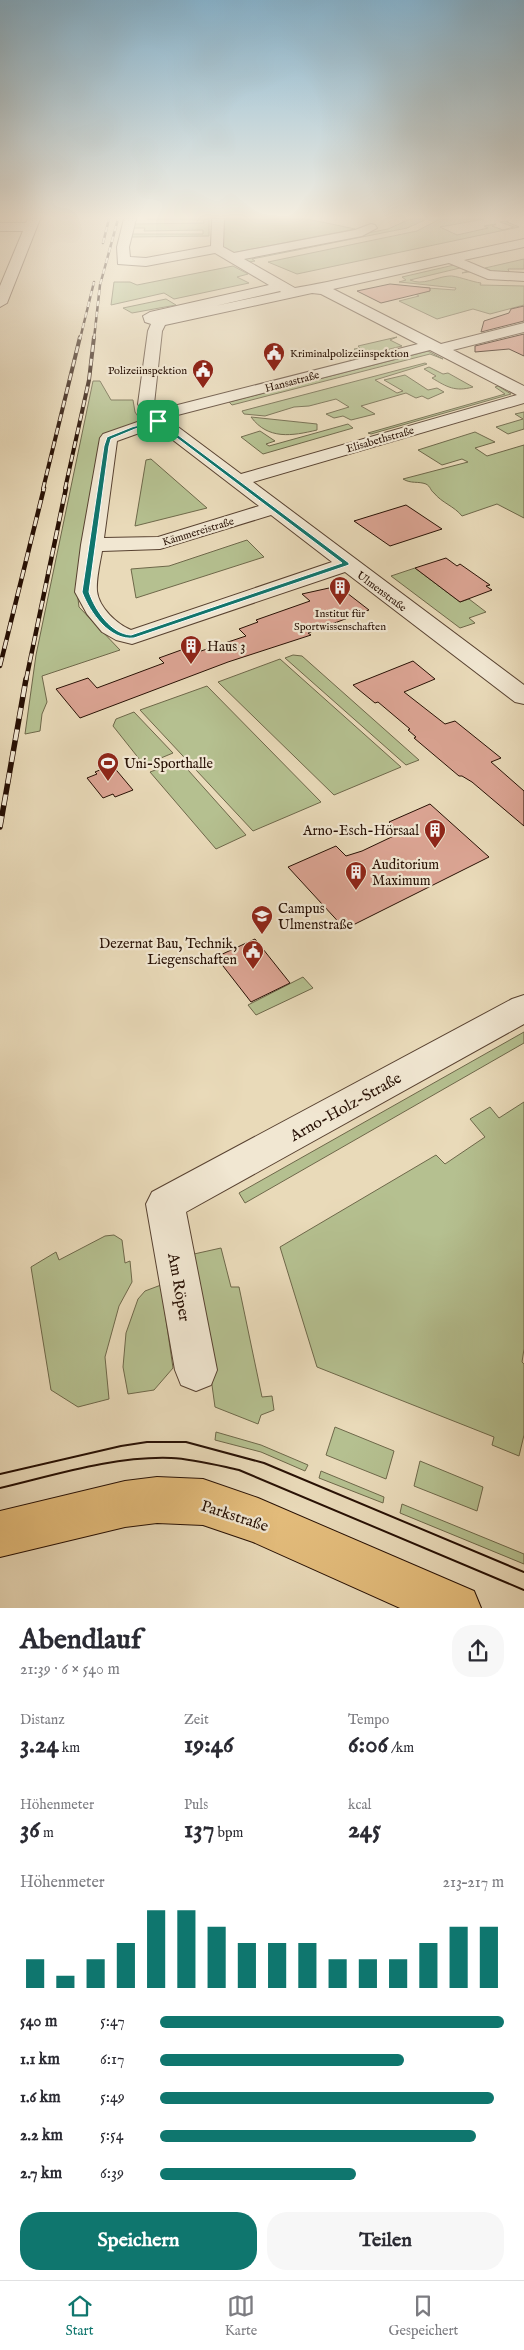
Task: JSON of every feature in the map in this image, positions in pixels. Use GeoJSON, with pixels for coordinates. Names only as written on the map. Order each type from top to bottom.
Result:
{"type":"FeatureCollection","features":[{"type":"Feature","properties":{"kind":"main road","name":"Parkstraße"},"geometry":{"type":"LineString","coordinates":[[0,1534],[125,1504],[157,1500],[204,1502],[258,1521],[457,1608]]}},
{"type":"Feature","properties":{"kind":"street"},"geometry":{"type":"LineString","coordinates":[[270,294],[150,316],[150,319],[161,321],[275,294]]}},
{"type":"Feature","properties":{"kind":"street"},"geometry":{"type":"LineString","coordinates":[[333,294],[524,392]]}},
{"type":"Feature","properties":{"kind":"street"},"geometry":{"type":"LineString","coordinates":[[156,419],[147,409],[146,397],[155,331],[161,321]]}},
{"type":"Feature","properties":{"kind":"street","name":"Hansastraße"},"geometry":{"type":"LineString","coordinates":[[91,545],[109,438],[156,419],[434,347],[524,326]]}},
{"type":"Feature","properties":{"kind":"street","name":"Elisabethstraße"},"geometry":{"type":"LineString","coordinates":[[237,481],[524,398]]}},
{"type":"Feature","properties":{"kind":"street","name":"Ulmenstraße"},"geometry":{"type":"LineString","coordinates":[[156,419],[524,697]]}},
{"type":"Feature","properties":{"kind":"street","name":"Kämmereistraße"},"geometry":{"type":"LineString","coordinates":[[91,545],[160,543],[273,508]]}},
{"type":"Feature","properties":{"kind":"street"},"geometry":{"type":"LineString","coordinates":[[91,545],[86,592],[90,603],[110,629],[121,636],[132,637],[347,564]]}},
{"type":"Feature","properties":{"kind":"street","name":"Arno-Holz-Straße"},"geometry":{"type":"LineString","coordinates":[[165,1204],[524,1008]]}},
{"type":"Feature","properties":{"kind":"street","name":"Am Röper"},"geometry":{"type":"LineString","coordinates":[[165,1204],[196,1370]]}},
{"type":"Feature","properties":{"kind":"green space"},"geometry":{"type":"Polygon","coordinates":[[[112,294],[159,294],[111,305],[112,294]]]}},
{"type":"Feature","properties":{"kind":"green space"},"geometry":{"type":"Polygon","coordinates":[[[166,294],[197,294],[174,299],[166,294]]]}},
{"type":"Feature","properties":{"kind":"green space"},"geometry":{"type":"Polygon","coordinates":[[[415,294],[524,294],[524,305],[490,314],[473,309],[437,319],[399,301],[419,296],[415,294]]]}},
{"type":"Feature","properties":{"kind":"green space"},"geometry":{"type":"Polygon","coordinates":[[[166,299],[176,305],[132,313],[123,308],[166,299]]]}},
{"type":"Feature","properties":{"kind":"green space"},"geometry":{"type":"Polygon","coordinates":[[[397,337],[390,340],[402,346],[350,359],[335,354],[346,351],[351,353],[358,352],[354,349],[360,348],[358,346],[397,337]]]}},
{"type":"Feature","properties":{"kind":"green space"},"geometry":{"type":"Polygon","coordinates":[[[428,351],[443,359],[430,354],[232,405],[229,402],[428,351]]]}},
{"type":"Feature","properties":{"kind":"green space"},"geometry":{"type":"Polygon","coordinates":[[[427,364],[375,380],[397,393],[403,391],[384,380],[405,375],[428,390],[437,388],[444,392],[428,399],[422,396],[416,398],[406,393],[361,406],[375,414],[351,420],[343,416],[334,418],[326,414],[349,407],[336,399],[309,406],[294,407],[265,416],[244,414],[242,411],[427,364]]]}},
{"type":"Feature","properties":{"kind":"green space"},"geometry":{"type":"Polygon","coordinates":[[[429,367],[443,374],[448,373],[473,387],[456,389],[447,386],[432,378],[436,376],[424,369],[429,367]]]}},
{"type":"Feature","properties":{"kind":"green space"},"geometry":{"type":"Polygon","coordinates":[[[93,381],[100,381],[111,400],[133,400],[135,412],[143,424],[104,439],[77,591],[79,607],[120,650],[42,676],[47,702],[42,714],[40,731],[25,734],[36,655],[93,381]]]}},
{"type":"Feature","properties":{"kind":"green space"},"geometry":{"type":"Polygon","coordinates":[[[498,386],[511,394],[371,434],[368,433],[505,394],[495,387],[498,386]]]}},
{"type":"Feature","properties":{"kind":"green space"},"geometry":{"type":"Polygon","coordinates":[[[524,412],[524,429],[508,434],[496,427],[523,419],[515,414],[524,412]]]}},
{"type":"Feature","properties":{"kind":"green space"},"geometry":{"type":"Polygon","coordinates":[[[251,417],[317,424],[317,430],[290,435],[273,433],[265,430],[251,417]]]}},
{"type":"Feature","properties":{"kind":"green space"},"geometry":{"type":"Polygon","coordinates":[[[348,424],[353,428],[263,454],[241,437],[260,431],[275,441],[266,444],[269,446],[348,424]]]}},
{"type":"Feature","properties":{"kind":"green space"},"geometry":{"type":"Polygon","coordinates":[[[475,432],[495,442],[475,448],[487,456],[524,445],[524,518],[497,504],[462,516],[437,496],[426,484],[403,479],[468,462],[462,459],[442,465],[418,450],[475,432]]]}},
{"type":"Feature","properties":{"kind":"green space"},"geometry":{"type":"Polygon","coordinates":[[[151,459],[207,508],[135,526],[146,460],[151,459]]]}},
{"type":"Feature","properties":{"kind":"green space"},"geometry":{"type":"Polygon","coordinates":[[[247,540],[264,557],[136,598],[131,569],[169,566],[247,540]]]}},
{"type":"Feature","properties":{"kind":"green space"},"geometry":{"type":"Polygon","coordinates":[[[415,568],[460,602],[469,599],[486,612],[469,618],[475,623],[460,628],[391,576],[415,568]]]}},
{"type":"Feature","properties":{"kind":"green space"},"geometry":{"type":"Polygon","coordinates":[[[293,655],[302,656],[419,760],[406,765],[285,658],[293,655]]]}},
{"type":"Feature","properties":{"kind":"green space"},"geometry":{"type":"Polygon","coordinates":[[[280,659],[401,767],[334,795],[218,682],[280,659]]]}},
{"type":"Feature","properties":{"kind":"green space"},"geometry":{"type":"Polygon","coordinates":[[[207,686],[321,802],[253,831],[140,710],[207,686]]]}},
{"type":"Feature","properties":{"kind":"green space"},"geometry":{"type":"Polygon","coordinates":[[[134,712],[173,753],[144,765],[113,726],[116,719],[134,712]]]}},
{"type":"Feature","properties":{"kind":"green space"},"geometry":{"type":"Polygon","coordinates":[[[180,761],[246,835],[216,849],[150,772],[180,761]]]}},
{"type":"Feature","properties":{"kind":"green space"},"geometry":{"type":"Polygon","coordinates":[[[303,977],[313,988],[256,1015],[248,1005],[303,977]]]}},
{"type":"Feature","properties":{"kind":"green space"},"geometry":{"type":"Polygon","coordinates":[[[524,1032],[524,1043],[245,1203],[239,1193],[524,1032]]]}},
{"type":"Feature","properties":{"kind":"green space"},"geometry":{"type":"Polygon","coordinates":[[[524,1102],[524,1349],[522,1362],[524,1364],[524,1435],[519,1456],[492,1445],[494,1437],[317,1367],[280,1247],[436,1155],[445,1164],[485,1137],[470,1119],[490,1107],[499,1118],[524,1102]]]}},
{"type":"Feature","properties":{"kind":"green space"},"geometry":{"type":"Polygon","coordinates":[[[114,1235],[122,1240],[125,1263],[130,1261],[132,1282],[119,1306],[105,1357],[109,1399],[78,1407],[51,1390],[31,1267],[56,1252],[59,1260],[105,1236],[114,1235]]]}},
{"type":"Feature","properties":{"kind":"green space"},"geometry":{"type":"Polygon","coordinates":[[[221,1248],[231,1287],[239,1287],[262,1397],[272,1396],[274,1410],[261,1415],[258,1424],[215,1407],[194,1254],[221,1248]]]}},
{"type":"Feature","properties":{"kind":"green space"},"geometry":{"type":"Polygon","coordinates":[[[161,1285],[173,1368],[154,1390],[128,1394],[123,1367],[126,1333],[138,1299],[145,1291],[161,1285]]]}},
{"type":"Feature","properties":{"kind":"green space"},"geometry":{"type":"Polygon","coordinates":[[[335,1427],[394,1451],[386,1479],[326,1455],[335,1427]]]}},
{"type":"Feature","properties":{"kind":"green space"},"geometry":{"type":"Polygon","coordinates":[[[216,1432],[261,1445],[308,1465],[305,1471],[261,1452],[215,1440],[216,1432]]]}},
{"type":"Feature","properties":{"kind":"green space"},"geometry":{"type":"Polygon","coordinates":[[[420,1461],[483,1487],[477,1511],[414,1486],[420,1461]]]}},
{"type":"Feature","properties":{"kind":"green space"},"geometry":{"type":"Polygon","coordinates":[[[321,1471],[384,1497],[383,1503],[319,1478],[321,1471]]]}},
{"type":"Feature","properties":{"kind":"green space"},"geometry":{"type":"Polygon","coordinates":[[[402,1504],[524,1554],[524,1564],[400,1513],[402,1504]]]}},
{"type":"Feature","properties":{"kind":"building"},"geometry":{"type":"Polygon","coordinates":[[[363,294],[418,294],[381,303],[363,294]]]}},
{"type":"Feature","properties":{"kind":"building"},"geometry":{"type":"Polygon","coordinates":[[[524,306],[524,321],[481,332],[484,321],[509,313],[511,309],[524,306]]]}},
{"type":"Feature","properties":{"kind":"building"},"geometry":{"type":"Polygon","coordinates":[[[524,334],[524,356],[509,349],[475,352],[475,346],[524,334]]]}},
{"type":"Feature","properties":{"kind":"building"},"geometry":{"type":"Polygon","coordinates":[[[406,505],[442,529],[390,546],[354,521],[406,505]]]}},
{"type":"Feature","properties":{"kind":"building"},"geometry":{"type":"Polygon","coordinates":[[[446,558],[457,566],[460,564],[490,585],[486,586],[492,590],[460,602],[415,568],[446,558]]]}},
{"type":"Feature","properties":{"kind":"building","name":"Haus 3"},"geometry":{"type":"Polygon","coordinates":[[[338,586],[369,610],[308,633],[311,635],[228,662],[80,718],[56,689],[88,678],[97,688],[164,663],[159,658],[195,645],[201,651],[246,636],[239,629],[258,622],[256,620],[310,601],[302,594],[338,586]]]}},
{"type":"Feature","properties":{"kind":"building"},"geometry":{"type":"Polygon","coordinates":[[[413,661],[435,679],[404,692],[445,724],[455,721],[501,758],[491,762],[524,791],[524,826],[472,782],[459,776],[414,738],[416,737],[408,730],[410,729],[378,702],[375,703],[353,685],[413,661]]]}},
{"type":"Feature","properties":{"kind":"building","name":"Uni-Sporthalle"},"geometry":{"type":"Polygon","coordinates":[[[112,765],[133,790],[115,797],[113,794],[103,798],[87,778],[97,774],[95,772],[112,765]]]}},
{"type":"Feature","properties":{"kind":"building"},"geometry":{"type":"Polygon","coordinates":[[[430,804],[489,857],[345,929],[288,867],[336,846],[346,856],[362,851],[400,833],[389,822],[430,804]]]}},
{"type":"Feature","properties":{"kind":"building","name":"Dezernat Bau, Technik, Liegenschaften"},"geometry":{"type":"Polygon","coordinates":[[[255,939],[290,983],[251,1002],[216,957],[255,939]]]}},
{"type":"Feature","properties":{"kind":"tram line"},"geometry":{"type":"LineString","coordinates":[[0,1474],[121,1446],[147,1442],[186,1442],[264,1463],[524,1572]]}},
{"type":"Feature","properties":{"kind":"tram line"},"geometry":{"type":"LineString","coordinates":[[0,1488],[84,1467],[128,1460],[171,1458],[205,1462],[239,1470],[524,1590]]}},
{"type":"Feature","properties":{"kind":"railway"},"geometry":{"type":"LineString","coordinates":[[80,339],[91,294]]}},
{"type":"Feature","properties":{"kind":"railway"},"geometry":{"type":"LineString","coordinates":[[94,339],[99,294]]}},
{"type":"Feature","properties":{"kind":"railway"},"geometry":{"type":"LineString","coordinates":[[43,489],[80,337]]}},
{"type":"Feature","properties":{"kind":"railway"},"geometry":{"type":"LineString","coordinates":[[65,489],[89,380],[94,337]]}},
{"type":"Feature","properties":{"kind":"railway"},"geometry":{"type":"LineString","coordinates":[[0,666],[44,488]]}},
{"type":"Feature","properties":{"kind":"railway"},"geometry":{"type":"LineString","coordinates":[[26,680],[66,488]]}},
{"type":"Feature","properties":{"kind":"railway"},"geometry":{"type":"LineString","coordinates":[[0,827],[26,679]]}},
{"type":"Feature","properties":{"kind":"place","name":"Kriminalpolizeiinspektion"},"geometry":{"type":"Point","coordinates":[274,372]}},
{"type":"Feature","properties":{"kind":"place","name":"Polizeiinspektion"},"geometry":{"type":"Point","coordinates":[203,389]}},
{"type":"Feature","properties":{"kind":"place","name":"Institut für Sportwissenschaften"},"geometry":{"type":"Point","coordinates":[340,606]}},
{"type":"Feature","properties":{"kind":"place","name":"Haus 3"},"geometry":{"type":"Point","coordinates":[191,665]}},
{"type":"Feature","properties":{"kind":"place","name":"Uni-Sporthalle"},"geometry":{"type":"Point","coordinates":[108,782]}},
{"type":"Feature","properties":{"kind":"place","name":"Arno-Esch-Hörsaal"},"geometry":{"type":"Point","coordinates":[435,849]}},
{"type":"Feature","properties":{"kind":"place","name":"Auditorium Maximum"},"geometry":{"type":"Point","coordinates":[356,891]}},
{"type":"Feature","properties":{"kind":"place","name":"Campus Ulmenstraße"},"geometry":{"type":"Point","coordinates":[262,935]}},
{"type":"Feature","properties":{"kind":"place","name":"Dezernat Bau, Technik, Liegenschaften"},"geometry":{"type":"Point","coordinates":[253,970]}},
{"type":"Feature","properties":{"kind":"route"},"geometry":{"type":"LineString","coordinates":[[158,421],[347,564],[132,637],[121,636],[110,629],[90,603],[86,592],[106,446],[109,438],[133,428],[158,421]]}}]}
